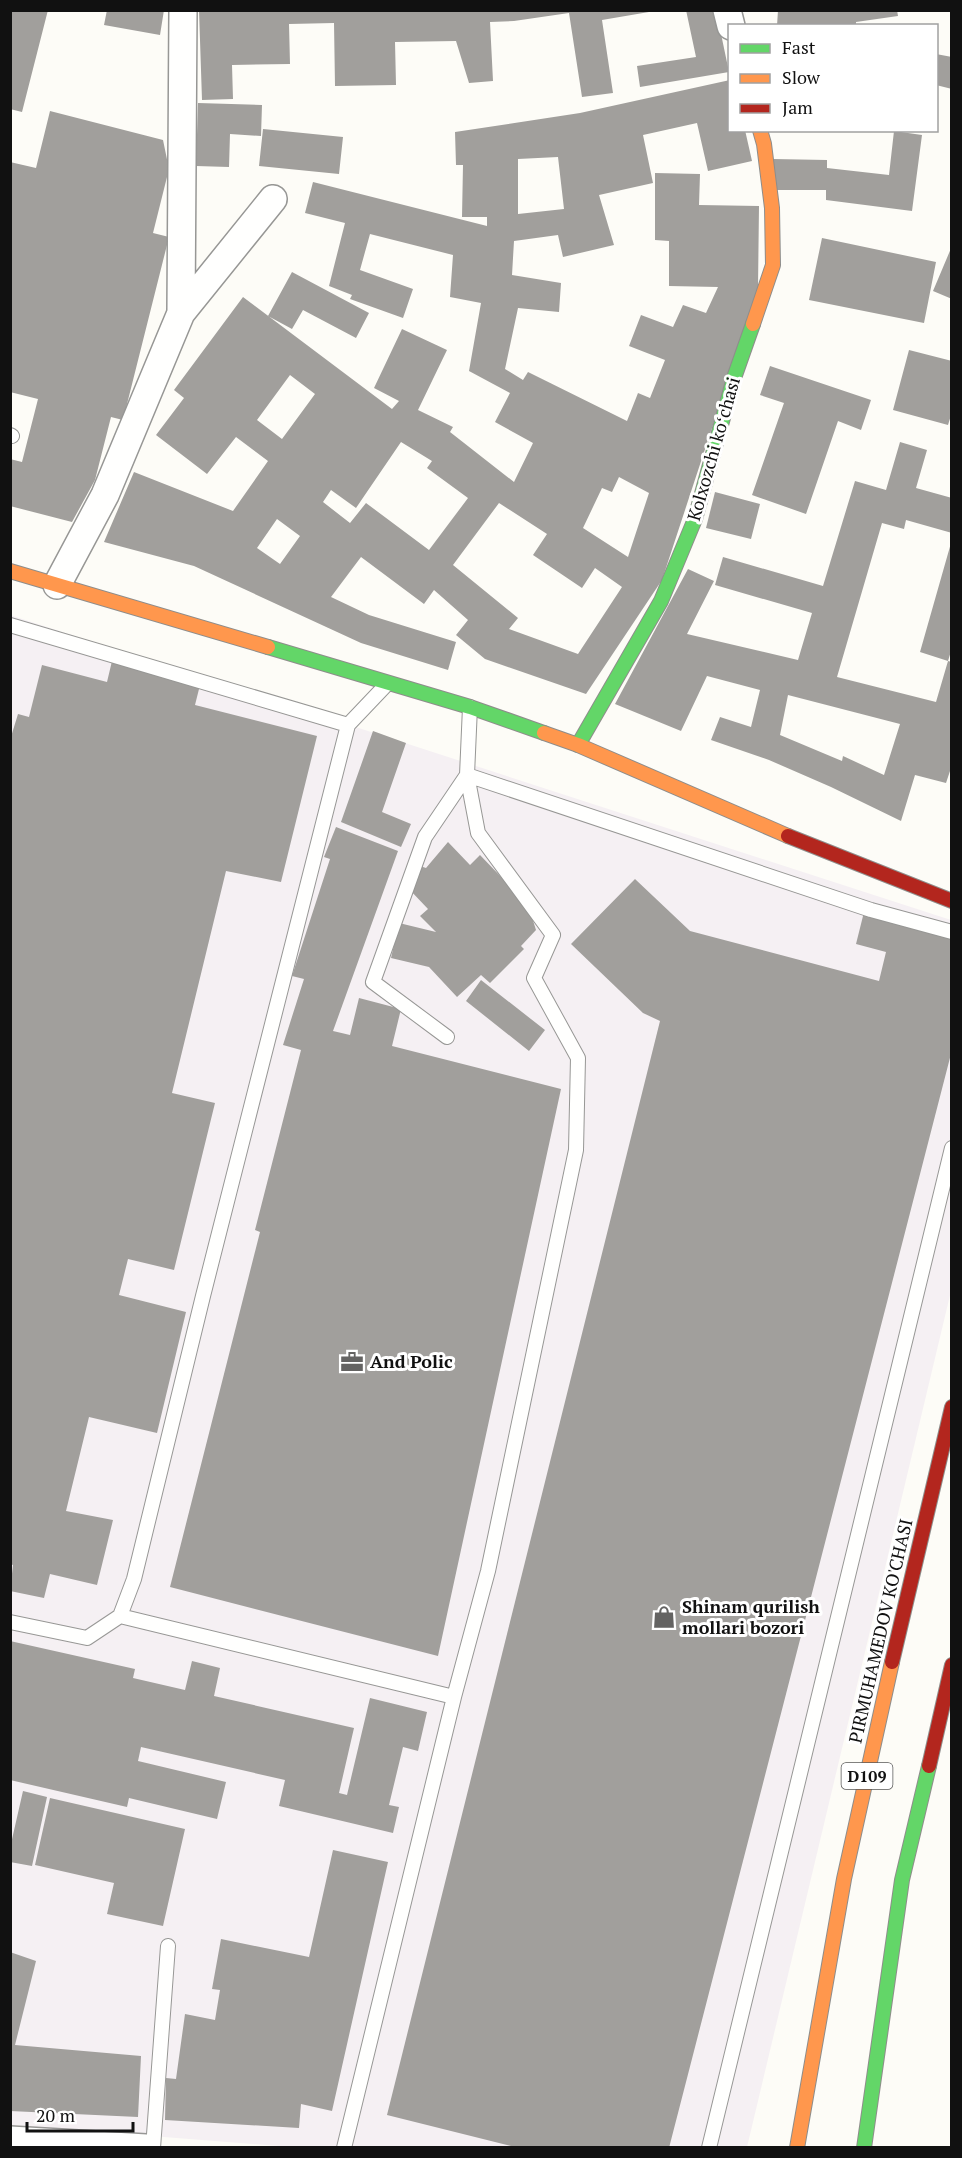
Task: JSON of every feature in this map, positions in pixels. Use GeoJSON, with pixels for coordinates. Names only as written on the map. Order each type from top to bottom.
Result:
{"type":"FeatureCollection","features":[{"type":"Feature","properties":{"kind":"street"},"geometry":{"type":"LineString","coordinates":[[181,313],[183,10]]}},
{"type":"Feature","properties":{"kind":"street","name":"Kolxozchi koʻchasi"},"geometry":{"type":"LineString","coordinates":[[578,745],[661,600],[695,519],[734,378],[772,265],[772,208],[761,132]]}},
{"type":"Feature","properties":{"kind":"street"},"geometry":{"type":"LineString","coordinates":[[57,585],[105,495],[181,313],[273,199]]}},
{"type":"Feature","properties":{"kind":"street"},"geometry":{"type":"LineString","coordinates":[[10,571],[470,707],[578,745],[817,848],[951,901]]}},
{"type":"Feature","properties":{"kind":"street","name":"PIRMUHAMEDOV KO'CHASI"},"geometry":{"type":"LineString","coordinates":[[797,2148],[844,1879],[914,1562],[951,1407]]}},
{"type":"Feature","properties":{"kind":"street"},"geometry":{"type":"LineString","coordinates":[[864,2148],[902,1880],[951,1665]]}},
{"type":"Feature","properties":{"kind":"street"},"geometry":{"type":"LineString","coordinates":[[10,2140],[146,2148]]}},
{"type":"Feature","properties":{"kind":"lane"},"geometry":{"type":"LineString","coordinates":[[10,625],[348,725]]}},
{"type":"Feature","properties":{"kind":"lane"},"geometry":{"type":"LineString","coordinates":[[10,1622],[87,1638],[120,1616],[134,1579],[203,1296],[348,725],[388,683]]}},
{"type":"Feature","properties":{"kind":"lane"},"geometry":{"type":"LineString","coordinates":[[344,2148],[454,1697],[488,1571],[576,1150],[578,1058],[534,978],[553,934],[478,833],[466,775],[470,707]]}},
{"type":"Feature","properties":{"kind":"lane"},"geometry":{"type":"LineString","coordinates":[[466,775],[871,910],[951,933]]}},
{"type":"Feature","properties":{"kind":"lane"},"geometry":{"type":"LineString","coordinates":[[447,1037],[373,982],[425,837],[466,775]]}},
{"type":"Feature","properties":{"kind":"lane"},"geometry":{"type":"LineString","coordinates":[[709,2148],[951,1148]]}},
{"type":"Feature","properties":{"kind":"lane"},"geometry":{"type":"LineString","coordinates":[[120,1616],[454,1697]]}},
{"type":"Feature","properties":{"kind":"lane"},"geometry":{"type":"LineString","coordinates":[[153,2148],[168,1946]]}},
{"type":"Feature","properties":{"kind":"shaded area"},"geometry":{"type":"Polygon","coordinates":[[[10,615],[951,920],[951,1291],[747,2147],[304,2148],[11,2125],[10,615]]]}},
{"type":"Feature","properties":{"kind":"building"},"geometry":{"type":"Polygon","coordinates":[[[10,10],[48,10],[22,112],[10,109],[10,10]]]}},
{"type":"Feature","properties":{"kind":"building"},"geometry":{"type":"Polygon","coordinates":[[[107,10],[164,10],[160,35],[104,25],[107,10]]]}},
{"type":"Feature","properties":{"kind":"building"},"geometry":{"type":"Polygon","coordinates":[[[199,10],[649,10],[649,12],[602,20],[613,93],[582,97],[569,13],[490,22],[493,81],[469,83],[456,41],[395,42],[396,85],[335,86],[334,23],[289,24],[290,64],[232,65],[233,99],[202,100],[199,10]]]}},
{"type":"Feature","properties":{"kind":"building"},"geometry":{"type":"Polygon","coordinates":[[[686,10],[716,10],[728,72],[640,87],[637,66],[696,57],[686,10]]]}},
{"type":"Feature","properties":{"kind":"building"},"geometry":{"type":"Polygon","coordinates":[[[778,10],[897,10],[898,16],[856,22],[856,24],[777,24],[778,10]]]}},
{"type":"Feature","properties":{"kind":"building"},"geometry":{"type":"Polygon","coordinates":[[[938,54],[952,57],[952,89],[938,86],[938,54]]]}},
{"type":"Feature","properties":{"kind":"building"},"geometry":{"type":"Polygon","coordinates":[[[728,80],[728,132],[745,132],[752,161],[708,171],[697,123],[643,135],[653,183],[599,195],[614,245],[563,257],[558,235],[514,241],[512,275],[561,283],[559,312],[518,308],[505,369],[523,380],[528,372],[627,421],[638,393],[650,398],[665,360],[629,346],[641,315],[673,327],[683,305],[706,313],[718,287],[669,286],[669,241],[655,240],[655,173],[700,174],[699,205],[759,206],[758,288],[662,580],[586,694],[485,659],[456,635],[468,620],[434,590],[424,604],[361,557],[331,597],[369,615],[456,642],[448,670],[361,643],[194,566],[104,542],[134,472],[233,511],[268,461],[236,437],[207,474],[156,435],[184,398],[174,390],[243,297],[392,409],[399,401],[374,388],[402,329],[447,350],[418,410],[453,427],[450,432],[514,482],[533,443],[495,422],[510,393],[469,371],[481,303],[450,297],[453,255],[370,234],[360,270],[413,289],[403,318],[350,299],[352,295],[329,286],[345,223],[305,213],[313,182],[487,226],[487,217],[462,217],[463,165],[456,165],[455,132],[580,113],[728,80]],[[558,157],[518,159],[518,214],[564,209],[558,157]],[[290,375],[257,420],[282,439],[315,394],[290,375]],[[401,442],[356,508],[331,490],[323,502],[350,523],[366,503],[429,550],[468,498],[427,468],[432,461],[401,442]],[[619,477],[612,492],[602,488],[583,528],[628,557],[649,493],[619,477]],[[499,503],[453,565],[518,618],[509,629],[578,654],[622,587],[595,568],[582,588],[533,555],[547,534],[499,503]],[[277,519],[257,548],[280,564],[300,536],[277,519]]]}},
{"type":"Feature","properties":{"kind":"building"},"geometry":{"type":"Polygon","coordinates":[[[198,103],[262,105],[261,136],[230,134],[229,167],[196,166],[198,103]]]}},
{"type":"Feature","properties":{"kind":"building"},"geometry":{"type":"Polygon","coordinates":[[[50,111],[163,140],[169,169],[153,233],[169,237],[123,420],[111,417],[95,480],[72,522],[10,506],[10,459],[22,462],[38,399],[10,392],[10,162],[36,168],[50,111]]]}},
{"type":"Feature","properties":{"kind":"building"},"geometry":{"type":"Polygon","coordinates":[[[263,129],[343,137],[339,174],[259,166],[263,129]]]}},
{"type":"Feature","properties":{"kind":"building"},"geometry":{"type":"Polygon","coordinates":[[[894,132],[922,135],[912,211],[826,200],[826,190],[773,190],[773,159],[827,160],[827,168],[889,175],[894,132]]]}},
{"type":"Feature","properties":{"kind":"building"},"geometry":{"type":"Polygon","coordinates":[[[822,238],[936,262],[924,323],[809,300],[822,238]]]}},
{"type":"Feature","properties":{"kind":"building"},"geometry":{"type":"Polygon","coordinates":[[[952,246],[952,299],[933,291],[952,246]]]}},
{"type":"Feature","properties":{"kind":"building"},"geometry":{"type":"Polygon","coordinates":[[[292,272],[369,313],[356,338],[303,310],[292,329],[268,316],[292,272]]]}},
{"type":"Feature","properties":{"kind":"building"},"geometry":{"type":"Polygon","coordinates":[[[909,350],[952,361],[952,412],[948,425],[893,410],[909,350]]]}},
{"type":"Feature","properties":{"kind":"building"},"geometry":{"type":"Polygon","coordinates":[[[770,366],[871,400],[861,430],[838,421],[806,514],[752,495],[784,403],[760,395],[770,366]]]}},
{"type":"Feature","properties":{"kind":"building"},"geometry":{"type":"Polygon","coordinates":[[[900,442],[927,450],[916,488],[952,498],[952,533],[906,520],[904,529],[882,523],[837,677],[936,702],[948,661],[952,662],[952,765],[946,783],[915,775],[901,821],[769,760],[711,740],[720,717],[751,727],[760,690],[707,676],[681,731],[615,704],[688,569],[714,581],[687,634],[798,660],[812,613],[715,585],[723,557],[823,586],[855,481],[886,490],[900,442]],[[788,695],[780,735],[842,761],[843,756],[884,775],[900,724],[788,695]]]}},
{"type":"Feature","properties":{"kind":"building"},"geometry":{"type":"Polygon","coordinates":[[[715,492],[760,504],[751,539],[706,528],[715,492]]]}},
{"type":"Feature","properties":{"kind":"building"},"geometry":{"type":"Polygon","coordinates":[[[951,543],[952,648],[948,661],[920,652],[951,543]]]}},
{"type":"Feature","properties":{"kind":"building"},"geometry":{"type":"Polygon","coordinates":[[[112,661],[200,685],[195,705],[317,736],[281,882],[226,871],[172,1093],[215,1103],[174,1270],[128,1259],[119,1295],[186,1312],[157,1433],[89,1417],[66,1511],[113,1520],[97,1585],[50,1574],[44,1598],[10,1591],[13,1565],[10,1564],[10,740],[18,714],[29,717],[42,665],[107,682],[112,661]]]}},
{"type":"Feature","properties":{"kind":"building"},"geometry":{"type":"Polygon","coordinates":[[[373,731],[406,743],[382,812],[411,824],[401,847],[341,822],[373,731]]]}},
{"type":"Feature","properties":{"kind":"building"},"geometry":{"type":"Polygon","coordinates":[[[336,827],[398,851],[333,1031],[350,1035],[359,998],[401,1009],[392,1046],[561,1089],[438,1656],[170,1587],[260,1232],[255,1230],[301,1050],[283,1045],[304,979],[292,976],[330,859],[324,857],[336,827]]]}},
{"type":"Feature","properties":{"kind":"building"},"geometry":{"type":"Polygon","coordinates":[[[448,842],[470,865],[480,855],[528,905],[536,930],[521,946],[524,949],[490,983],[481,975],[457,997],[429,967],[391,958],[399,923],[436,932],[420,916],[428,909],[409,889],[420,866],[426,868],[448,842]]]}},
{"type":"Feature","properties":{"kind":"building"},"geometry":{"type":"Polygon","coordinates":[[[635,879],[690,931],[879,981],[886,952],[856,944],[864,912],[952,935],[952,1050],[669,2148],[519,2148],[387,2115],[660,1021],[643,1013],[571,944],[635,879]]]}},
{"type":"Feature","properties":{"kind":"building"},"geometry":{"type":"Polygon","coordinates":[[[481,980],[545,1030],[529,1051],[466,1001],[481,980]]]}},
{"type":"Feature","properties":{"kind":"building"},"geometry":{"type":"Polygon","coordinates":[[[10,1641],[135,1669],[133,1678],[185,1690],[192,1661],[220,1668],[214,1696],[354,1728],[339,1793],[347,1795],[370,1698],[427,1712],[418,1751],[403,1747],[389,1805],[399,1807],[393,1833],[279,1806],[285,1780],[141,1747],[138,1761],[226,1782],[217,1819],[129,1798],[127,1807],[10,1780],[10,1641]]]}},
{"type":"Feature","properties":{"kind":"building"},"geometry":{"type":"Polygon","coordinates":[[[23,1791],[47,1797],[32,1866],[10,1862],[10,1848],[23,1791]]]}},
{"type":"Feature","properties":{"kind":"building"},"geometry":{"type":"Polygon","coordinates":[[[50,1798],[185,1829],[163,1926],[107,1914],[114,1883],[35,1865],[50,1798]]]}},
{"type":"Feature","properties":{"kind":"building"},"geometry":{"type":"Polygon","coordinates":[[[333,1850],[388,1862],[332,2111],[301,2104],[299,2128],[165,2120],[166,2078],[176,2079],[185,2014],[215,2020],[220,1990],[212,1989],[221,1939],[309,1957],[333,1850]]]}},
{"type":"Feature","properties":{"kind":"building"},"geometry":{"type":"Polygon","coordinates":[[[10,1952],[36,1961],[15,2045],[141,2056],[138,2117],[10,2111],[10,1952]]]}},
{"type":"Feature","properties":{"kind":"traffic: fast"},"geometry":{"type":"LineString","coordinates":[[578,745],[661,601],[695,519],[734,378],[753,324]]}},
{"type":"Feature","properties":{"kind":"traffic: fast"},"geometry":{"type":"LineString","coordinates":[[268,647],[470,707],[544,733]]}},
{"type":"Feature","properties":{"kind":"traffic: fast"},"geometry":{"type":"LineString","coordinates":[[864,2148],[902,1880],[929,1766]]}},
{"type":"Feature","properties":{"kind":"traffic: slow"},"geometry":{"type":"LineString","coordinates":[[753,324],[773,265],[772,208],[761,132]]}},
{"type":"Feature","properties":{"kind":"traffic: slow"},"geometry":{"type":"LineString","coordinates":[[10,571],[268,647]]}},
{"type":"Feature","properties":{"kind":"traffic: slow"},"geometry":{"type":"LineString","coordinates":[[544,733],[578,745],[788,836]]}},
{"type":"Feature","properties":{"kind":"traffic: slow"},"geometry":{"type":"LineString","coordinates":[[797,2148],[844,1879],[892,1662]]}},
{"type":"Feature","properties":{"kind":"traffic: jam"},"geometry":{"type":"LineString","coordinates":[[788,836],[952,901]]}},
{"type":"Feature","properties":{"kind":"traffic: jam"},"geometry":{"type":"LineString","coordinates":[[892,1662],[952,1407]]}},
{"type":"Feature","properties":{"kind":"traffic: jam"},"geometry":{"type":"LineString","coordinates":[[929,1766],[952,1665]]}},
{"type":"Feature","properties":{"kind":"place","name":"And Polic"},"geometry":{"type":"Point","coordinates":[352,1362]}},
{"type":"Feature","properties":{"kind":"place","name":"Shinam qurilish mollari bozori"},"geometry":{"type":"Point","coordinates":[664,1617]}}]}
